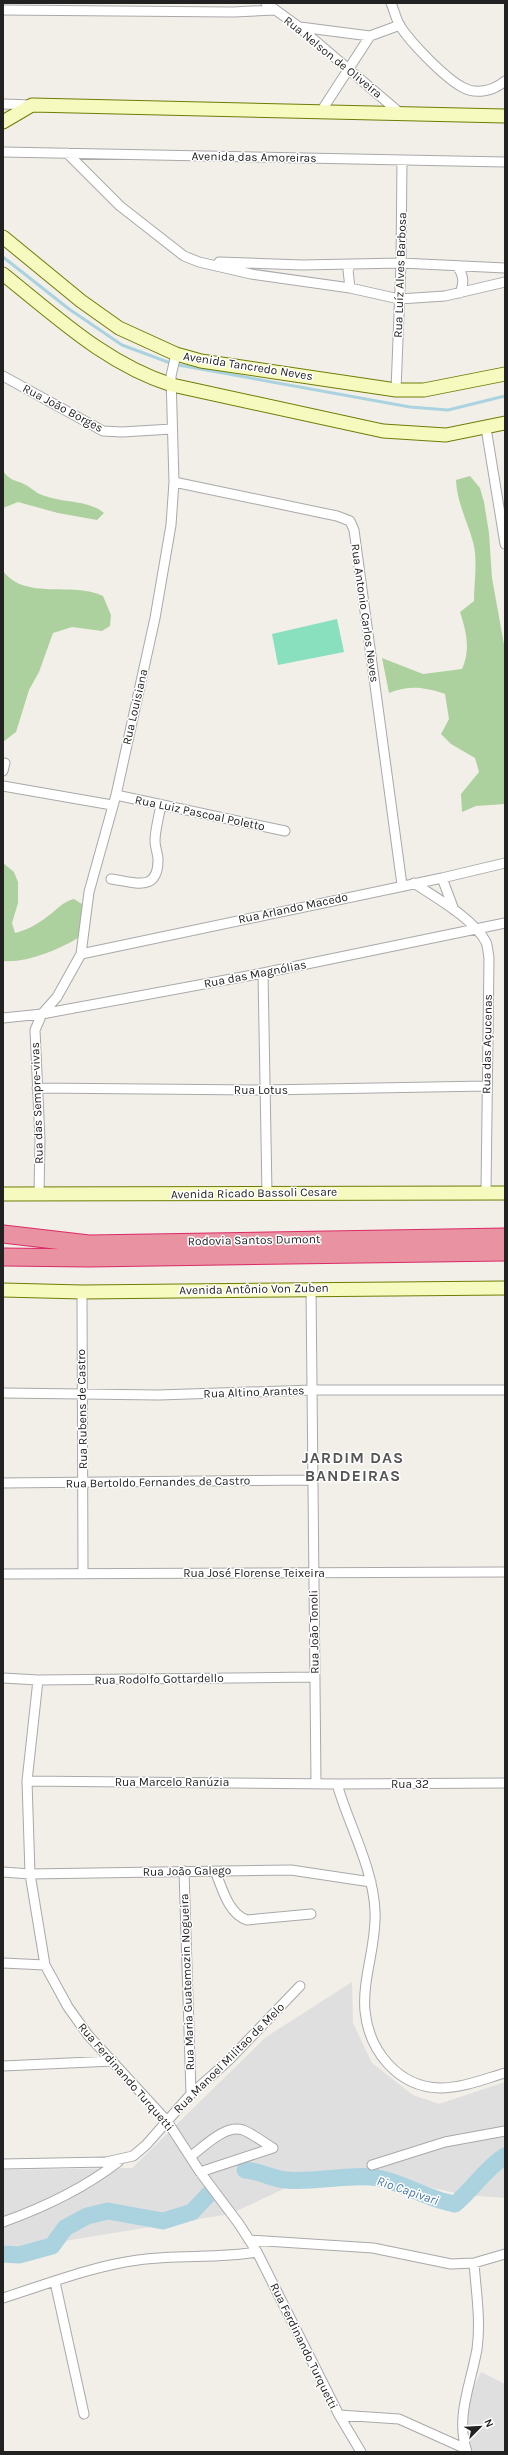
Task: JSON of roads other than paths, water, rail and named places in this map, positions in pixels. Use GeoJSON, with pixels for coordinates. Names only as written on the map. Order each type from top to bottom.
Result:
{"type":"FeatureCollection","features":[{"type":"Feature","properties":{"kind":"highway","name":"Rodovia Santos Dumont"},"geometry":{"type":"LineString","coordinates":[[3,1234],[89,1244],[505,1237]]}},
{"type":"Feature","properties":{"kind":"highway","name":"Rodovia Santos Dumont"},"geometry":{"type":"LineString","coordinates":[[3,1257],[88,1258],[505,1252]]}},
{"type":"Feature","properties":{"kind":"main road"},"geometry":{"type":"LineString","coordinates":[[3,122],[32,104],[237,110],[322,110],[505,116]]}},
{"type":"Feature","properties":{"kind":"main road","name":"Avenida Tancredo Neves"},"geometry":{"type":"LineString","coordinates":[[3,237],[81,301],[119,328],[175,357],[396,390],[424,390],[505,374]]}},
{"type":"Feature","properties":{"kind":"main road"},"geometry":{"type":"LineString","coordinates":[[3,274],[107,356],[148,377],[172,380],[383,431],[446,435],[505,423]]}},
{"type":"Feature","properties":{"kind":"main road","name":"Avenida Ricado Bassoli Cesare"},"geometry":{"type":"LineString","coordinates":[[3,1194],[505,1193]]}},
{"type":"Feature","properties":{"kind":"main road","name":"Avenida Antônio Von Zuben"},"geometry":{"type":"LineString","coordinates":[[3,1290],[82,1292],[311,1288],[505,1288]]}},
{"type":"Feature","properties":{"kind":"street","name":"Rua Nelson de Oliveira"},"geometry":{"type":"LineString","coordinates":[[266,3],[299,27],[348,67],[400,113]]}},
{"type":"Feature","properties":{"kind":"street"},"geometry":{"type":"LineString","coordinates":[[391,3],[400,25],[417,48],[462,87],[478,92],[491,90],[505,82]]}},
{"type":"Feature","properties":{"kind":"street"},"geometry":{"type":"LineString","coordinates":[[3,10],[234,7],[274,10]]}},
{"type":"Feature","properties":{"kind":"street"},"geometry":{"type":"LineString","coordinates":[[299,27],[370,36],[400,25]]}},
{"type":"Feature","properties":{"kind":"street"},"geometry":{"type":"LineString","coordinates":[[322,110],[348,67],[370,36]]}},
{"type":"Feature","properties":{"kind":"street"},"geometry":{"type":"LineString","coordinates":[[3,104],[32,104]]}},
{"type":"Feature","properties":{"kind":"street","name":"Avenida das Amoreiras"},"geometry":{"type":"LineString","coordinates":[[3,152],[505,162]]}},
{"type":"Feature","properties":{"kind":"street"},"geometry":{"type":"LineString","coordinates":[[67,153],[120,206],[184,256],[200,262],[251,274],[350,288],[399,299],[460,293],[505,282]]}},
{"type":"Feature","properties":{"kind":"street","name":"Rua Luíz Alves Barbosa"},"geometry":{"type":"LineString","coordinates":[[396,390],[401,263],[402,160]]}},
{"type":"Feature","properties":{"kind":"street"},"geometry":{"type":"LineString","coordinates":[[200,262],[351,265],[401,263],[458,267],[505,268]]}},
{"type":"Feature","properties":{"kind":"street"},"geometry":{"type":"LineString","coordinates":[[350,288],[348,270],[351,265]]}},
{"type":"Feature","properties":{"kind":"street"},"geometry":{"type":"LineString","coordinates":[[458,267],[463,276],[464,284],[460,293]]}},
{"type":"Feature","properties":{"kind":"street","name":"Rua Louisiana"},"geometry":{"type":"LineString","coordinates":[[42,1014],[57,997],[81,954],[90,892],[112,805],[116,795],[155,618],[171,525],[174,482],[172,380],[175,357]]}},
{"type":"Feature","properties":{"kind":"street","name":"Rua João Borges"},"geometry":{"type":"LineString","coordinates":[[3,376],[103,431],[122,432],[172,429]]}},
{"type":"Feature","properties":{"kind":"street"},"geometry":{"type":"LineString","coordinates":[[486,428],[505,544]]}},
{"type":"Feature","properties":{"kind":"street","name":"Rua Antonio Carlos Neves"},"geometry":{"type":"LineString","coordinates":[[174,482],[337,516],[350,521],[354,530],[402,885]]}},
{"type":"Feature","properties":{"kind":"street"},"geometry":{"type":"LineString","coordinates":[[3,786],[112,805]]}},
{"type":"Feature","properties":{"kind":"street","name":"Rua Luiz Pascoal Poletto"},"geometry":{"type":"LineString","coordinates":[[116,795],[285,831]]}},
{"type":"Feature","properties":{"kind":"street"},"geometry":{"type":"LineString","coordinates":[[111,879],[144,884],[152,881],[157,874],[158,858],[155,842],[161,805]]}},
{"type":"Feature","properties":{"kind":"street","name":"Rua Arlando Macedo"},"geometry":{"type":"LineString","coordinates":[[81,954],[402,885],[442,878],[505,862]]}},
{"type":"Feature","properties":{"kind":"street","name":"Rua das Açucenas"},"geometry":{"type":"LineString","coordinates":[[442,878],[454,910]]}},
{"type":"Feature","properties":{"kind":"street","name":"Rua das Açucenas"},"geometry":{"type":"LineString","coordinates":[[414,883],[454,910],[476,929],[486,943],[489,958],[486,1086],[486,1192]]}},
{"type":"Feature","properties":{"kind":"street","name":"Rua das Magnólias"},"geometry":{"type":"LineString","coordinates":[[3,1018],[42,1014],[263,973],[505,924]]}},
{"type":"Feature","properties":{"kind":"street"},"geometry":{"type":"LineString","coordinates":[[263,973],[267,1193]]}},
{"type":"Feature","properties":{"kind":"street","name":"Rua das Sempre-vivas"},"geometry":{"type":"LineString","coordinates":[[39,1194],[40,1140],[35,1030],[42,1014]]}},
{"type":"Feature","properties":{"kind":"street","name":"Rua Lotus"},"geometry":{"type":"LineString","coordinates":[[37,1088],[265,1090],[486,1086]]}},
{"type":"Feature","properties":{"kind":"street","name":"Rua João Tonoli"},"geometry":{"type":"LineString","coordinates":[[311,1288],[316,1783]]}},
{"type":"Feature","properties":{"kind":"street","name":"Rua Rubens de Castro"},"geometry":{"type":"LineString","coordinates":[[82,1292],[81,1394],[83,1574]]}},
{"type":"Feature","properties":{"kind":"street","name":"Rua Altino Arantes"},"geometry":{"type":"LineString","coordinates":[[3,1393],[159,1395],[312,1390],[505,1390]]}},
{"type":"Feature","properties":{"kind":"street","name":"Rua Bertoldo Fernandes de Castro"},"geometry":{"type":"LineString","coordinates":[[3,1483],[313,1480]]}},
{"type":"Feature","properties":{"kind":"street","name":"Rua José Florense Teixeira"},"geometry":{"type":"LineString","coordinates":[[3,1574],[505,1572]]}},
{"type":"Feature","properties":{"kind":"street","name":"Rua Rodolfo Gottardello"},"geometry":{"type":"LineString","coordinates":[[3,1678],[38,1680],[315,1677]]}},
{"type":"Feature","properties":{"kind":"street","name":"Rua Ferdinando Turquetti"},"geometry":{"type":"LineString","coordinates":[[38,1680],[27,1781],[30,1874],[45,1965],[68,2007],[88,2035],[167,2121],[200,2172],[257,2252],[338,2415],[361,2452]]}},
{"type":"Feature","properties":{"kind":"street","name":"Rua Marcelo Ranúzia"},"geometry":{"type":"LineString","coordinates":[[27,1781],[316,1783]]}},
{"type":"Feature","properties":{"kind":"street","name":"Rua 32"},"geometry":{"type":"LineString","coordinates":[[316,1783],[505,1783]]}},
{"type":"Feature","properties":{"kind":"street"},"geometry":{"type":"LineString","coordinates":[[337,1784],[371,1882],[375,1911],[375,1933],[365,2010],[374,2043],[384,2060],[409,2080],[440,2088],[468,2085],[505,2073]]}},
{"type":"Feature","properties":{"kind":"street","name":"Rua João Galego"},"geometry":{"type":"LineString","coordinates":[[3,1872],[30,1874],[291,1870],[371,1882]]}},
{"type":"Feature","properties":{"kind":"street","name":"Rua Maria Guatemozin Nogueira"},"geometry":{"type":"LineString","coordinates":[[184,1871],[191,2094]]}},
{"type":"Feature","properties":{"kind":"street"},"geometry":{"type":"LineString","coordinates":[[215,1871],[233,1911],[238,1917],[247,1920],[311,1914]]}},
{"type":"Feature","properties":{"kind":"street"},"geometry":{"type":"LineString","coordinates":[[3,1963],[45,1965]]}},
{"type":"Feature","properties":{"kind":"street","name":"Rua Manoel Militao de Melo"},"geometry":{"type":"LineString","coordinates":[[3,2164],[119,2161],[132,2156],[146,2145],[191,2094],[228,2061],[300,1986]]}},
{"type":"Feature","properties":{"kind":"street"},"geometry":{"type":"LineString","coordinates":[[3,2066],[113,2061]]}},
{"type":"Feature","properties":{"kind":"street"},"geometry":{"type":"LineString","coordinates":[[191,2156],[226,2131],[235,2130],[242,2130],[273,2148],[200,2172]]}},
{"type":"Feature","properties":{"kind":"street"},"geometry":{"type":"LineString","coordinates":[[372,2165],[439,2144],[505,2132]]}},
{"type":"Feature","properties":{"kind":"street"},"geometry":{"type":"LineString","coordinates":[[3,2222],[48,2206],[83,2187],[119,2161]]}},
{"type":"Feature","properties":{"kind":"street"},"geometry":{"type":"LineString","coordinates":[[249,2240],[373,2248],[451,2264],[474,2263],[505,2254]]}},
{"type":"Feature","properties":{"kind":"street"},"geometry":{"type":"LineString","coordinates":[[3,2298],[55,2282],[138,2260],[234,2256],[257,2252]]}},
{"type":"Feature","properties":{"kind":"street"},"geometry":{"type":"LineString","coordinates":[[466,2451],[462,2421],[465,2394],[477,2348],[478,2326],[474,2263]]}},
{"type":"Feature","properties":{"kind":"street"},"geometry":{"type":"LineString","coordinates":[[55,2282],[84,2414]]}},
{"type":"Feature","properties":{"kind":"street"},"geometry":{"type":"LineString","coordinates":[[338,2415],[399,2419],[466,2451]]}},
{"type":"Feature","properties":{"kind":"waterway"},"geometry":{"type":"LineString","coordinates":[[3,257],[69,309],[122,345],[173,364],[410,407],[448,410],[505,396]]}},
{"type":"Feature","properties":{"kind":"waterway","name":"Rio Capivari"},"geometry":{"type":"LineString","coordinates":[[245,2170],[276,2178],[297,2181],[357,2177],[378,2178],[388,2180],[435,2199],[455,2204],[491,2167],[505,2156]]}},
{"type":"Feature","properties":{"kind":"waterway"},"geometry":{"type":"LineString","coordinates":[[3,2254],[19,2255],[52,2246],[65,2228],[87,2216],[108,2211],[163,2221],[192,2212],[209,2194]]}},
{"type":"Feature","properties":{"kind":"district","name":"JARDIM DAS BANDEIRAS"},"geometry":{"type":"Point","coordinates":[353,1466]}}]}
